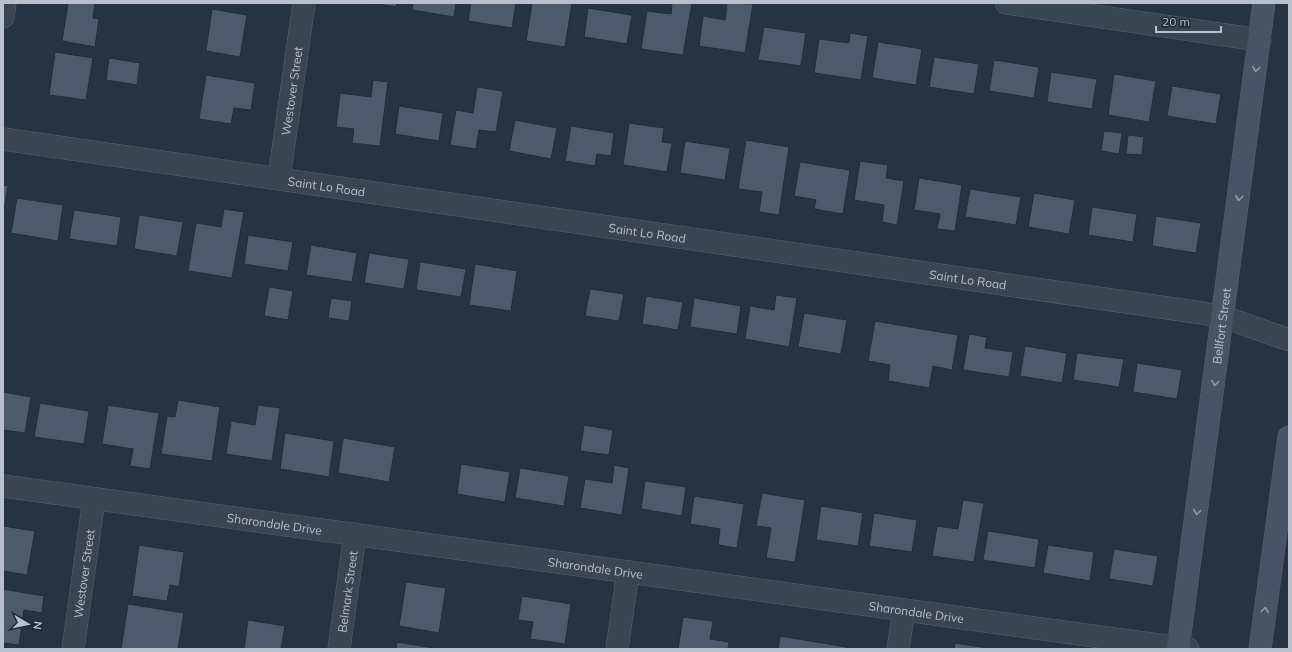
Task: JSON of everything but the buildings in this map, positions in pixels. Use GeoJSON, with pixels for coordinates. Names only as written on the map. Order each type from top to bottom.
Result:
{"type":"FeatureCollection","features":[{"type":"Feature","properties":{"kind":"main road","name":"Bellfort Street"},"geometry":{"type":"LineString","coordinates":[[1181,648],[1264,3]]}},
{"type":"Feature","properties":{"kind":"main road"},"geometry":{"type":"LineString","coordinates":[[1260,649],[1289,437]]}},
{"type":"Feature","properties":{"kind":"street"},"geometry":{"type":"LineString","coordinates":[[3,17],[5,3]]}},
{"type":"Feature","properties":{"kind":"street","name":"Westover Street"},"geometry":{"type":"LineString","coordinates":[[279,178],[304,3]]}},
{"type":"Feature","properties":{"kind":"street"},"geometry":{"type":"LineString","coordinates":[[1006,3],[1260,40]]}},
{"type":"Feature","properties":{"kind":"street","name":"Saint Lo Road"},"geometry":{"type":"LineString","coordinates":[[3,140],[279,178],[1224,317],[1289,340]]}},
{"type":"Feature","properties":{"kind":"street","name":"Sharondale Drive"},"geometry":{"type":"LineString","coordinates":[[3,486],[1181,648]]}},
{"type":"Feature","properties":{"kind":"street","name":"Westover Street"},"geometry":{"type":"LineString","coordinates":[[73,649],[94,499]]}},
{"type":"Feature","properties":{"kind":"street","name":"Belmark Street"},"geometry":{"type":"LineString","coordinates":[[339,649],[355,534]]}},
{"type":"Feature","properties":{"kind":"street"},"geometry":{"type":"LineString","coordinates":[[617,649],[628,572]]}},
{"type":"Feature","properties":{"kind":"street"},"geometry":{"type":"LineString","coordinates":[[898,649],[904,610]]}}]}
